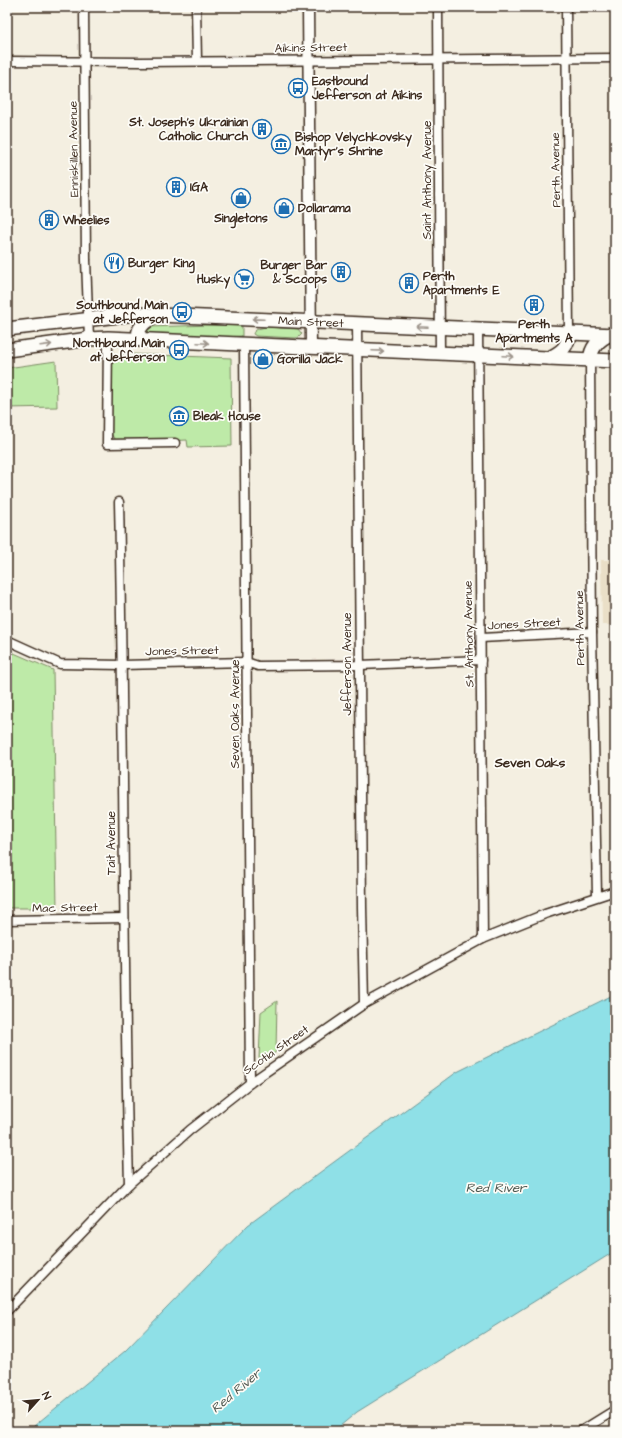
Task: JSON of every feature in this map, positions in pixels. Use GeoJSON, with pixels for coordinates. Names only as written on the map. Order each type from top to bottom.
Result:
{"type":"FeatureCollection","features":[{"type":"Feature","properties":{"kind":"main road","name":"Main Street"},"geometry":{"type":"LineString","coordinates":[[7,329],[135,314],[613,334]]}},
{"type":"Feature","properties":{"kind":"main road"},"geometry":{"type":"LineString","coordinates":[[140,340],[138,336],[140,328],[150,319],[158,315]]}},
{"type":"Feature","properties":{"kind":"main road"},"geometry":{"type":"LineString","coordinates":[[549,358],[559,354],[564,348],[569,340],[569,332]]}},
{"type":"Feature","properties":{"kind":"main road"},"geometry":{"type":"LineString","coordinates":[[590,360],[592,349],[598,342],[604,337],[613,334]]}},
{"type":"Feature","properties":{"kind":"main road"},"geometry":{"type":"LineString","coordinates":[[7,350],[108,338],[615,361]]}},
{"type":"Feature","properties":{"kind":"street","name":"Enniskillen Avenue"},"geometry":{"type":"LineString","coordinates":[[84,7],[88,340]]}},
{"type":"Feature","properties":{"kind":"street"},"geometry":{"type":"LineString","coordinates":[[196,7],[197,61]]}},
{"type":"Feature","properties":{"kind":"street"},"geometry":{"type":"LineString","coordinates":[[308,7],[311,348]]}},
{"type":"Feature","properties":{"kind":"street","name":"Saint Anthony Avenue"},"geometry":{"type":"LineString","coordinates":[[438,7],[440,354]]}},
{"type":"Feature","properties":{"kind":"street","name":"Perth Avenue"},"geometry":{"type":"LineString","coordinates":[[566,7],[569,332]]}},
{"type":"Feature","properties":{"kind":"street","name":"Aikins Street"},"geometry":{"type":"LineString","coordinates":[[7,61],[85,62],[615,58]]}},
{"type":"Feature","properties":{"kind":"street","name":"Jefferson Avenue"},"geometry":{"type":"LineString","coordinates":[[357,323],[362,947],[364,1004]]}},
{"type":"Feature","properties":{"kind":"street","name":"St. Anthony Avenue"},"geometry":{"type":"LineString","coordinates":[[478,329],[483,939]]}},
{"type":"Feature","properties":{"kind":"street"},"geometry":{"type":"LineString","coordinates":[[108,338],[108,444],[175,443]]}},
{"type":"Feature","properties":{"kind":"street","name":"Seven Oaks Avenue"},"geometry":{"type":"LineString","coordinates":[[244,344],[250,1083]]}},
{"type":"Feature","properties":{"kind":"street","name":"Perth Avenue"},"geometry":{"type":"LineString","coordinates":[[590,360],[596,896]]}},
{"type":"Feature","properties":{"kind":"street","name":"Tait Avenue"},"geometry":{"type":"LineString","coordinates":[[119,502],[128,1184]]}},
{"type":"Feature","properties":{"kind":"street","name":"Jones Street"},"geometry":{"type":"LineString","coordinates":[[481,638],[592,632]]}},
{"type":"Feature","properties":{"kind":"street","name":"Jones Street"},"geometry":{"type":"LineString","coordinates":[[7,640],[60,664],[122,665],[246,662],[258,666],[360,665],[481,660]]}},
{"type":"Feature","properties":{"kind":"street","name":"Scotia Street"},"geometry":{"type":"LineString","coordinates":[[7,1311],[128,1184],[190,1130],[250,1083],[364,1004],[483,939],[545,914],[615,891]]}},
{"type":"Feature","properties":{"kind":"street","name":"Mac Street"},"geometry":{"type":"LineString","coordinates":[[7,920],[124,918]]}},
{"type":"Feature","properties":{"kind":"street"},"geometry":{"type":"LineString","coordinates":[[581,1431],[615,1410]]}},
{"type":"Feature","properties":{"kind":"shaded area"},"geometry":{"type":"Polygon","coordinates":[[[601,560],[615,560],[615,625],[602,625],[601,560]]]}},
{"type":"Feature","properties":{"kind":"green space"},"geometry":{"type":"Polygon","coordinates":[[[242,325],[242,336],[210,338],[142,334],[147,327],[242,325]]]}},
{"type":"Feature","properties":{"kind":"green space"},"geometry":{"type":"Polygon","coordinates":[[[266,327],[298,329],[302,334],[296,338],[256,336],[253,334],[256,330],[266,327]]]}},
{"type":"Feature","properties":{"kind":"green space","name":"Bleak House"},"geometry":{"type":"Polygon","coordinates":[[[129,354],[231,358],[232,446],[188,447],[187,440],[124,443],[115,439],[110,430],[110,357],[129,354]]]}},
{"type":"Feature","properties":{"kind":"green space"},"geometry":{"type":"Polygon","coordinates":[[[56,361],[57,407],[7,408],[7,368],[56,361]]]}},
{"type":"Feature","properties":{"kind":"green space"},"geometry":{"type":"Polygon","coordinates":[[[7,650],[53,670],[57,908],[7,908],[7,650]]]}},
{"type":"Feature","properties":{"kind":"green space"},"geometry":{"type":"Polygon","coordinates":[[[277,1001],[276,1052],[261,1062],[259,1058],[261,1012],[277,1001]]]}},
{"type":"Feature","properties":{"kind":"water","name":"Red River"},"geometry":{"type":"Polygon","coordinates":[[[615,994],[615,1251],[357,1412],[334,1431],[28,1431],[125,1351],[248,1225],[457,1072],[615,994]]]}},
{"type":"Feature","properties":{"kind":"place","name":"Eastbound Jefferson at Aikins"},"geometry":{"type":"Point","coordinates":[298,88]}},
{"type":"Feature","properties":{"kind":"place","name":"St. Joseph’s Ukrainian Catholic Church"},"geometry":{"type":"Point","coordinates":[262,129]}},
{"type":"Feature","properties":{"kind":"place","name":"Bishop Velychkovsky Martyr’s Shrine"},"geometry":{"type":"Point","coordinates":[281,144]}},
{"type":"Feature","properties":{"kind":"place","name":"IGA"},"geometry":{"type":"Point","coordinates":[176,187]}},
{"type":"Feature","properties":{"kind":"place","name":"Singletons"},"geometry":{"type":"Point","coordinates":[241,198]}},
{"type":"Feature","properties":{"kind":"place","name":"Dollarama"},"geometry":{"type":"Point","coordinates":[284,208]}},
{"type":"Feature","properties":{"kind":"place","name":"Wheelies"},"geometry":{"type":"Point","coordinates":[49,220]}},
{"type":"Feature","properties":{"kind":"place","name":"Burger King"},"geometry":{"type":"Point","coordinates":[114,263]}},
{"type":"Feature","properties":{"kind":"place","name":"Burger Bar & Scoops"},"geometry":{"type":"Point","coordinates":[341,272]}},
{"type":"Feature","properties":{"kind":"place","name":"Husky"},"geometry":{"type":"Point","coordinates":[244,279]}},
{"type":"Feature","properties":{"kind":"place","name":"Perth Apartments E"},"geometry":{"type":"Point","coordinates":[409,283]}},
{"type":"Feature","properties":{"kind":"place","name":"Perth Apartments A"},"geometry":{"type":"Point","coordinates":[534,305]}},
{"type":"Feature","properties":{"kind":"place","name":"Southbound Main at Jefferson"},"geometry":{"type":"Point","coordinates":[182,312]}},
{"type":"Feature","properties":{"kind":"place","name":"Northbound Main at Jefferson"},"geometry":{"type":"Point","coordinates":[179,350]}},
{"type":"Feature","properties":{"kind":"place","name":"Gorilla Jack"},"geometry":{"type":"Point","coordinates":[263,359]}},
{"type":"Feature","properties":{"kind":"place","name":"Bleak House"},"geometry":{"type":"Point","coordinates":[179,416]}},
{"type":"Feature","properties":{"kind":"district","name":"Seven Oaks"},"geometry":{"type":"Point","coordinates":[530,763]}}]}
